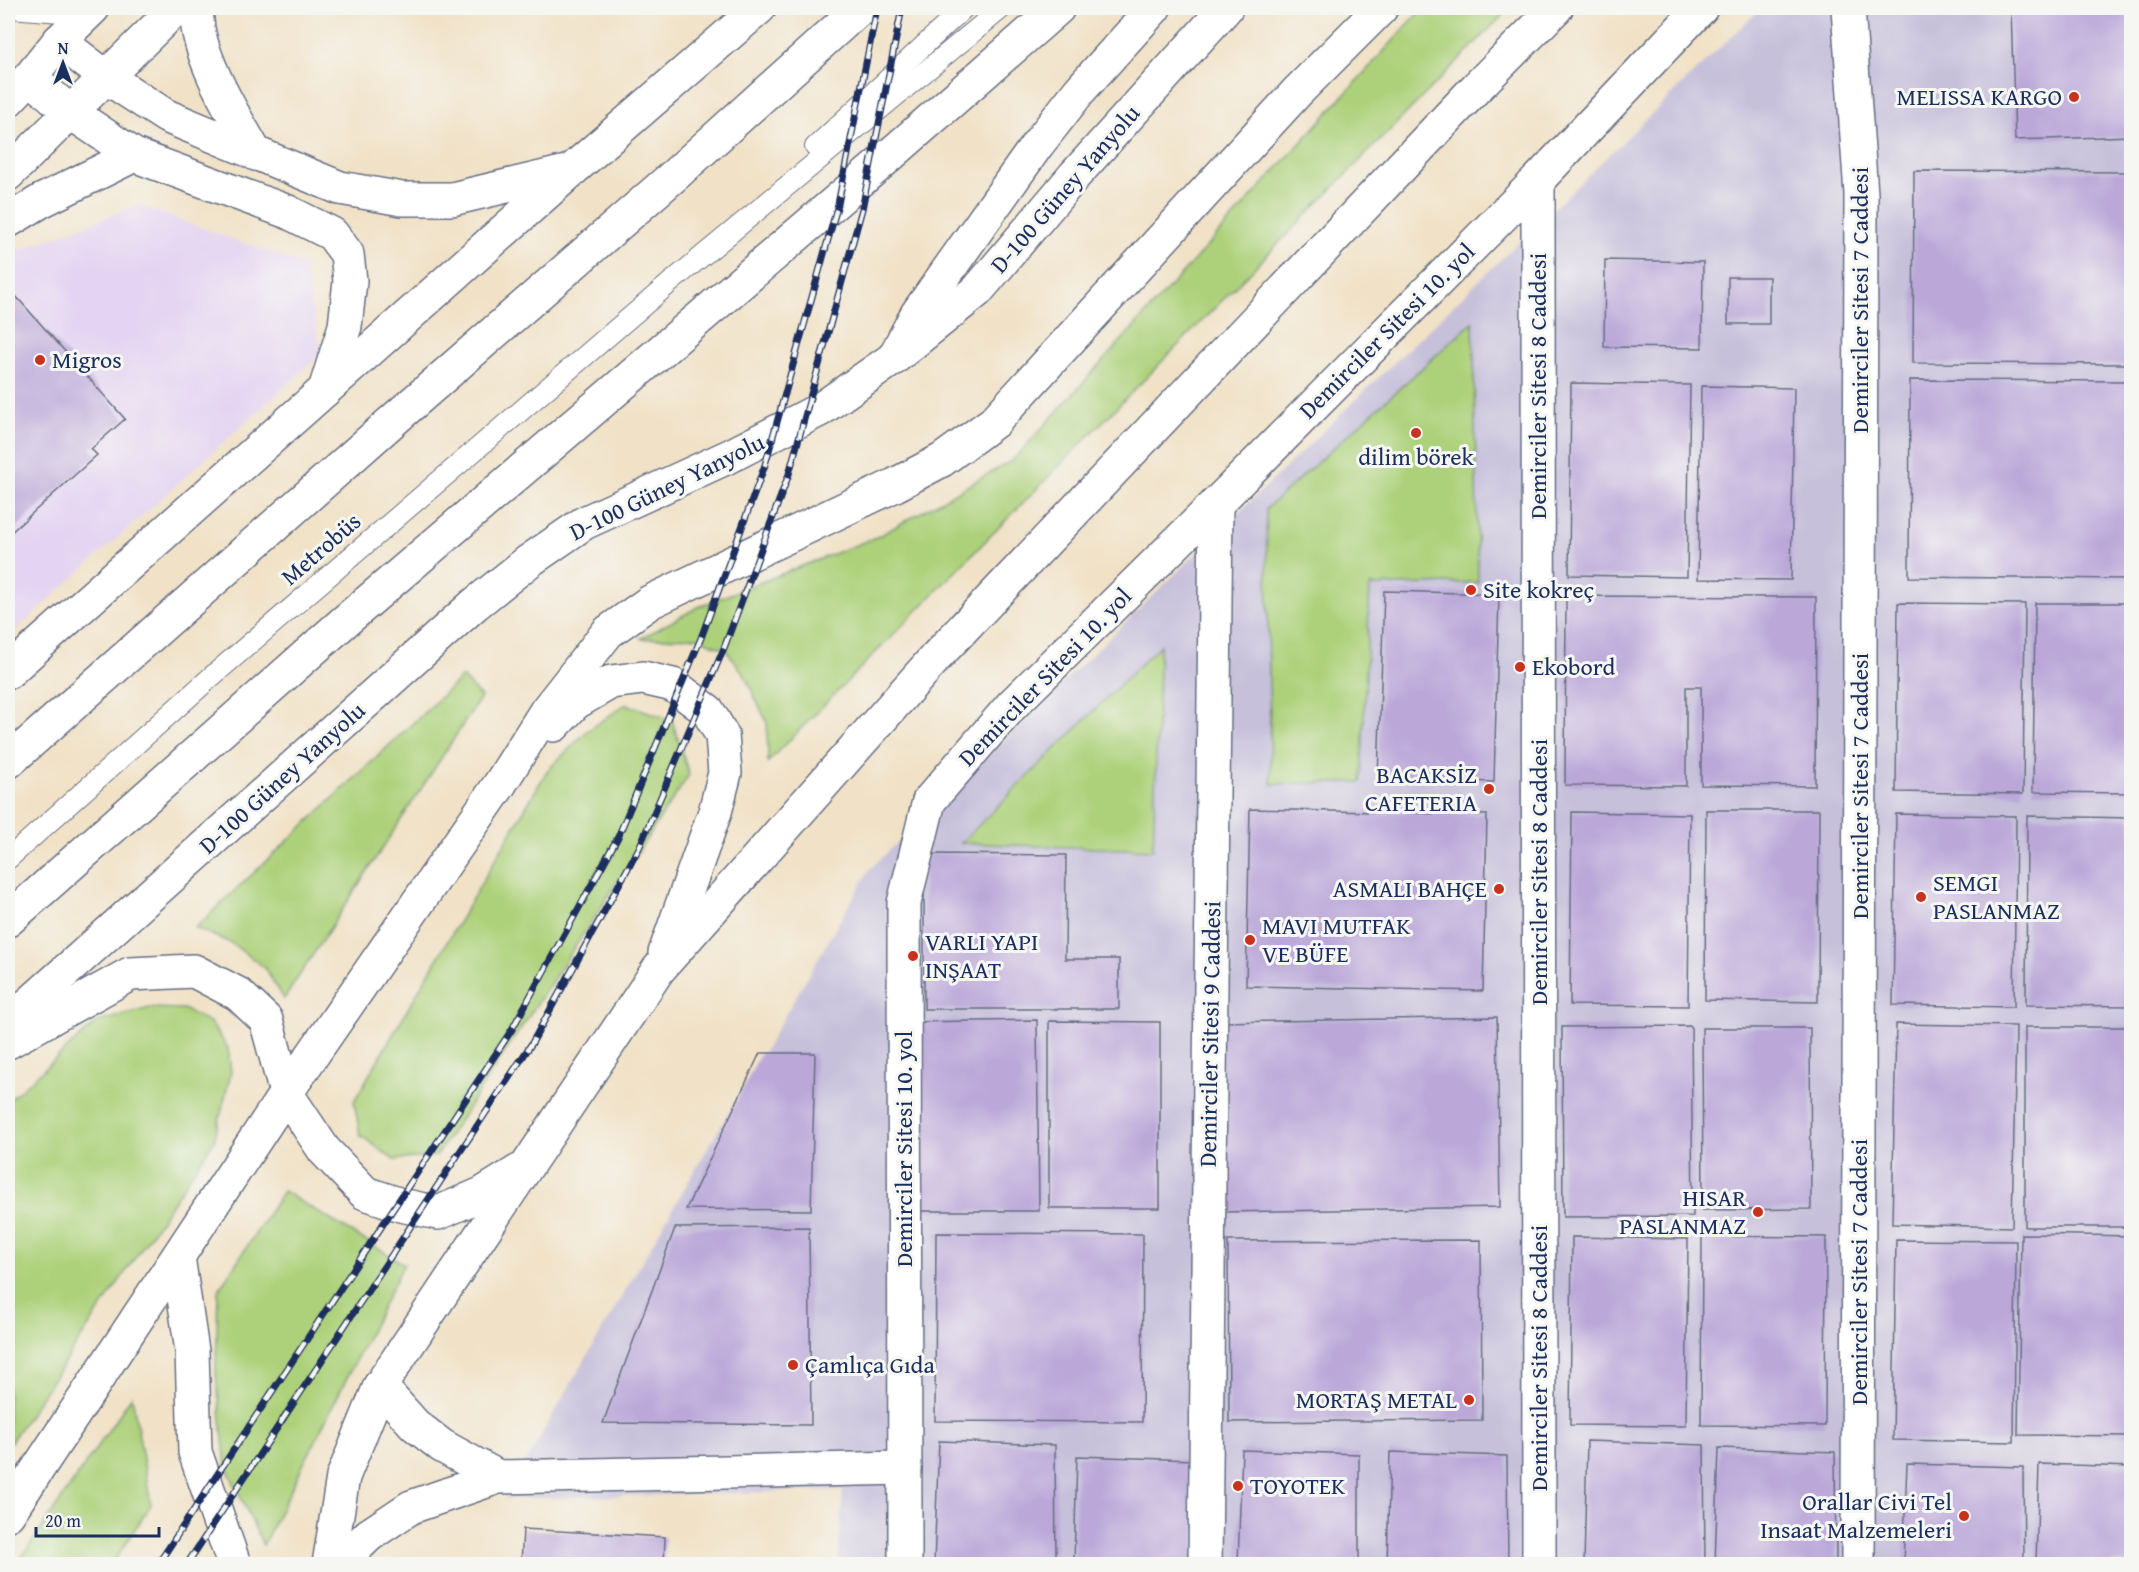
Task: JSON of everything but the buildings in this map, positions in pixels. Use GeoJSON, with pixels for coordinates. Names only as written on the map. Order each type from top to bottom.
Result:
{"type":"FeatureCollection","features":[{"type":"Feature","properties":{"kind":"main road"},"geometry":{"type":"LineString","coordinates":[[8,174],[176,8]]}},
{"type":"Feature","properties":{"kind":"main road"},"geometry":{"type":"LineString","coordinates":[[196,8],[198,28],[214,80],[256,154]]}},
{"type":"Feature","properties":{"kind":"main road"},"geometry":{"type":"LineString","coordinates":[[8,672],[571,171],[759,8]]}},
{"type":"Feature","properties":{"kind":"main road"},"geometry":{"type":"LineString","coordinates":[[8,762],[397,417],[677,173],[860,8]]}},
{"type":"Feature","properties":{"kind":"main road"},"geometry":{"type":"LineString","coordinates":[[8,920],[344,622],[879,165],[1058,8]]}},
{"type":"Feature","properties":{"kind":"main road"},"geometry":{"type":"LineString","coordinates":[[894,358],[917,314],[1037,145],[1080,90],[1154,8]]}},
{"type":"Feature","properties":{"kind":"main road","name":"D-100 Güney Yanyolu"},"geometry":{"type":"LineString","coordinates":[[8,1023],[474,605],[529,561],[584,523],[732,455],[820,409],[894,358],[977,291],[1074,176],[1226,8]]}},
{"type":"Feature","properties":{"kind":"main road"},"geometry":{"type":"LineString","coordinates":[[8,1514],[286,1093],[500,784],[546,711],[608,632],[650,602],[885,490],[942,460],[994,422],[1298,91],[1381,8]]}},
{"type":"Feature","properties":{"kind":"main road"},"geometry":{"type":"LineString","coordinates":[[329,1564],[343,1477],[380,1386],[658,970],[936,657],[1476,88],[1556,8]]}},
{"type":"Feature","properties":{"kind":"main road","name":"Demirciler Sitesi 10. yol"},"geometry":{"type":"LineString","coordinates":[[905,1564],[903,903],[929,801],[1012,705],[1216,504],[1538,180],[1701,8]]}},
{"type":"Feature","properties":{"kind":"main road","name":"Demirciler Sitesi 7 Caddesi"},"geometry":{"type":"LineString","coordinates":[[1848,8],[1862,194],[1858,1564]]}},
{"type":"Feature","properties":{"kind":"main road"},"geometry":{"type":"LineString","coordinates":[[8,100],[59,41],[90,10]]}},
{"type":"Feature","properties":{"kind":"main road"},"geometry":{"type":"LineString","coordinates":[[59,41],[106,77],[166,116],[340,188],[402,199],[452,199],[571,171]]}},
{"type":"Feature","properties":{"kind":"main road"},"geometry":{"type":"LineString","coordinates":[[30,77],[70,112],[134,155],[288,212],[332,234],[348,254],[350,281],[345,326],[325,390]]}},
{"type":"Feature","properties":{"kind":"main road"},"geometry":{"type":"LineString","coordinates":[[8,221],[41,201],[134,155]]}},
{"type":"Feature","properties":{"kind":"main road","name":"Demirciler Sitesi 8 Caddesi"},"geometry":{"type":"LineString","coordinates":[[1538,180],[1539,1564]]}},
{"type":"Feature","properties":{"kind":"main road","name":"Demirciler Sitesi 9 Caddesi"},"geometry":{"type":"LineString","coordinates":[[1205,1564],[1216,504]]}},
{"type":"Feature","properties":{"kind":"main road"},"geometry":{"type":"LineString","coordinates":[[500,784],[575,703],[611,682],[643,678],[673,685],[708,711],[722,735],[725,773],[716,812],[658,970]]}},
{"type":"Feature","properties":{"kind":"main road"},"geometry":{"type":"LineString","coordinates":[[8,1042],[129,974],[194,971],[238,994],[266,1020],[286,1093],[324,1150],[364,1193],[401,1205],[438,1213],[482,1194],[528,1165]]}},
{"type":"Feature","properties":{"kind":"main road"},"geometry":{"type":"LineString","coordinates":[[178,1257],[192,1351],[195,1452],[234,1564]]}},
{"type":"Feature","properties":{"kind":"main road"},"geometry":{"type":"LineString","coordinates":[[380,1386],[415,1425],[442,1446],[498,1478]]}},
{"type":"Feature","properties":{"kind":"main road"},"geometry":{"type":"LineString","coordinates":[[339,1564],[369,1535],[411,1507],[498,1478],[905,1468]]}},
{"type":"Feature","properties":{"kind":"lane"},"geometry":{"type":"LineString","coordinates":[[10,8],[90,10]]}},
{"type":"Feature","properties":{"kind":"lane"},"geometry":{"type":"LineString","coordinates":[[671,282],[964,8]]}},
{"type":"Feature","properties":{"kind":"lane"},"geometry":{"type":"LineString","coordinates":[[671,282],[1002,8]]}},
{"type":"Feature","properties":{"kind":"lane","name":"Metrobüs"},"geometry":{"type":"LineString","coordinates":[[8,859],[211,677],[671,282]]}},
{"type":"Feature","properties":{"kind":"shaded area"},"geometry":{"type":"Polygon","coordinates":[[[1761,8],[2131,8],[2131,1564],[838,1564],[843,1490],[504,1499],[870,869],[1761,8]]]}},
{"type":"Feature","properties":{"kind":"shaded area"},"geometry":{"type":"Polygon","coordinates":[[[138,205],[304,265],[321,354],[8,637],[8,255],[138,205]]]}},
{"type":"Feature","properties":{"kind":"green space"},"geometry":{"type":"Polygon","coordinates":[[[1423,8],[1510,8],[768,762],[767,723],[744,674],[726,650],[697,637],[640,639],[700,606],[879,536],[1013,460],[1423,8]]]}},
{"type":"Feature","properties":{"kind":"green space"},"geometry":{"type":"Polygon","coordinates":[[[1473,322],[1478,582],[1370,586],[1361,782],[1271,784],[1266,509],[1473,322]]]}},
{"type":"Feature","properties":{"kind":"green space"},"geometry":{"type":"Polygon","coordinates":[[[1160,645],[1153,850],[961,843],[1160,645]]]}},
{"type":"Feature","properties":{"kind":"green space"},"geometry":{"type":"Polygon","coordinates":[[[462,677],[481,697],[284,999],[264,967],[231,943],[195,928],[462,677]]]}},
{"type":"Feature","properties":{"kind":"green space"},"geometry":{"type":"Polygon","coordinates":[[[626,704],[672,720],[689,775],[436,1156],[394,1160],[360,1135],[354,1101],[547,771],[587,731],[626,704]]]}},
{"type":"Feature","properties":{"kind":"green space"},"geometry":{"type":"Polygon","coordinates":[[[150,1008],[183,1009],[210,1022],[228,1048],[231,1073],[214,1141],[8,1446],[8,1101],[97,1022],[150,1008]]]}},
{"type":"Feature","properties":{"kind":"green space"},"geometry":{"type":"Polygon","coordinates":[[[283,1191],[404,1264],[263,1545],[226,1466],[216,1373],[218,1291],[283,1191]]]}},
{"type":"Feature","properties":{"kind":"green space"},"geometry":{"type":"Polygon","coordinates":[[[132,1396],[151,1505],[112,1564],[17,1564],[132,1396]]]}},
{"type":"Feature","properties":{"kind":"railway"},"geometry":{"type":"LineString","coordinates":[[158,1564],[511,1031],[618,837],[701,638],[765,465],[838,204],[877,8]]}},
{"type":"Feature","properties":{"kind":"railway"},"geometry":{"type":"LineString","coordinates":[[187,1564],[532,1043],[639,848],[724,648],[789,474],[862,209],[902,8]]}},
{"type":"Feature","properties":{"kind":"place","name":"MELISSA KARGO"},"geometry":{"type":"Point","coordinates":[2074,97]}},
{"type":"Feature","properties":{"kind":"place","name":"Migros"},"geometry":{"type":"Point","coordinates":[40,360]}},
{"type":"Feature","properties":{"kind":"place","name":"dilim börek"},"geometry":{"type":"Point","coordinates":[1416,433]}},
{"type":"Feature","properties":{"kind":"place","name":"Site kokreç"},"geometry":{"type":"Point","coordinates":[1471,590]}},
{"type":"Feature","properties":{"kind":"place","name":"Ekobord"},"geometry":{"type":"Point","coordinates":[1520,667]}},
{"type":"Feature","properties":{"kind":"place","name":"BACAKSİZ CAFETERIA"},"geometry":{"type":"Point","coordinates":[1489,789]}},
{"type":"Feature","properties":{"kind":"place","name":"ASMALI BAHÇE"},"geometry":{"type":"Point","coordinates":[1499,889]}},
{"type":"Feature","properties":{"kind":"place","name":"SEMGI PASLANMAZ"},"geometry":{"type":"Point","coordinates":[1921,897]}},
{"type":"Feature","properties":{"kind":"place","name":"MAVI MUTFAK VE BÜFE"},"geometry":{"type":"Point","coordinates":[1250,940]}},
{"type":"Feature","properties":{"kind":"place","name":"VARLI YAPI INŞAAT"},"geometry":{"type":"Point","coordinates":[913,956]}},
{"type":"Feature","properties":{"kind":"place","name":"HISAR PASLANMAZ"},"geometry":{"type":"Point","coordinates":[1758,1212]}},
{"type":"Feature","properties":{"kind":"place","name":"Çamlıça Gıda"},"geometry":{"type":"Point","coordinates":[793,1365]}},
{"type":"Feature","properties":{"kind":"place","name":"MORTAŞ METAL"},"geometry":{"type":"Point","coordinates":[1469,1400]}},
{"type":"Feature","properties":{"kind":"place","name":"TOYOTEK"},"geometry":{"type":"Point","coordinates":[1238,1486]}},
{"type":"Feature","properties":{"kind":"place","name":"Orallar Civi Tel Insaat Malzemeleri"},"geometry":{"type":"Point","coordinates":[1964,1516]}}]}
